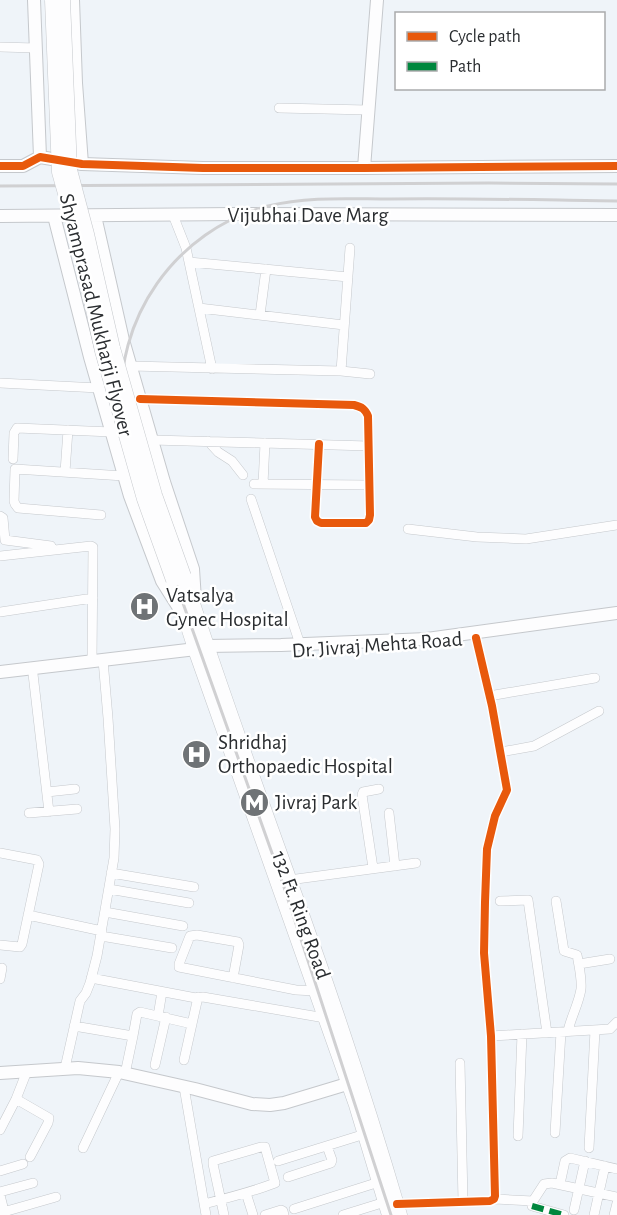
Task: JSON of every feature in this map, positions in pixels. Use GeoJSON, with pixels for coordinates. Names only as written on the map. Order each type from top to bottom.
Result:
{"type":"FeatureCollection","features":[{"type":"Feature","properties":{"kind":"main road","name":"Shyamprasad Mukharji Flyover"},"geometry":{"type":"LineString","coordinates":[[52,0],[59,172],[77,236],[102,351],[144,499],[178,578]]}},
{"type":"Feature","properties":{"kind":"main road","name":"Shyamprasad Mukharji Flyover"},"geometry":{"type":"LineString","coordinates":[[63,0],[70,170],[113,348],[178,578],[192,619]]}},
{"type":"Feature","properties":{"kind":"main road","name":"132 Ft. Ring Road"},"geometry":{"type":"LineString","coordinates":[[192,619],[315,991],[353,1082],[379,1182],[393,1209]]}},
{"type":"Feature","properties":{"kind":"main road","name":"132 Ft. Ring Road"},"geometry":{"type":"LineString","coordinates":[[202,650],[289,880],[393,1209]]}},
{"type":"Feature","properties":{"kind":"street"},"geometry":{"type":"LineString","coordinates":[[34,0],[40,158]]}},
{"type":"Feature","properties":{"kind":"street"},"geometry":{"type":"LineString","coordinates":[[73,0],[82,164]]}},
{"type":"Feature","properties":{"kind":"street"},"geometry":{"type":"LineString","coordinates":[[363,168],[376,0]]}},
{"type":"Feature","properties":{"kind":"street"},"geometry":{"type":"LineString","coordinates":[[0,47],[36,48]]}},
{"type":"Feature","properties":{"kind":"street"},"geometry":{"type":"LineString","coordinates":[[279,108],[368,110]]}},
{"type":"Feature","properties":{"kind":"street"},"geometry":{"type":"LineString","coordinates":[[0,166],[23,166],[40,158],[82,164],[203,168],[617,166]]}},
{"type":"Feature","properties":{"kind":"street"},"geometry":{"type":"LineString","coordinates":[[173,215],[186,248],[212,369]]}},
{"type":"Feature","properties":{"kind":"street","name":"Vijubhai Dave Marg"},"geometry":{"type":"LineString","coordinates":[[0,216],[617,215]]}},
{"type":"Feature","properties":{"kind":"street"},"geometry":{"type":"LineString","coordinates":[[54,216],[130,496],[162,581],[192,619]]}},
{"type":"Feature","properties":{"kind":"street"},"geometry":{"type":"LineString","coordinates":[[95,216],[130,366],[164,482],[193,569],[192,619]]}},
{"type":"Feature","properties":{"kind":"street"},"geometry":{"type":"LineString","coordinates":[[341,371],[350,248]]}},
{"type":"Feature","properties":{"kind":"street"},"geometry":{"type":"LineString","coordinates":[[189,262],[348,277]]}},
{"type":"Feature","properties":{"kind":"street"},"geometry":{"type":"LineString","coordinates":[[260,315],[266,269]]}},
{"type":"Feature","properties":{"kind":"street"},"geometry":{"type":"LineString","coordinates":[[199,308],[344,325]]}},
{"type":"Feature","properties":{"kind":"street"},"geometry":{"type":"LineString","coordinates":[[130,366],[341,371],[370,374]]}},
{"type":"Feature","properties":{"kind":"street"},"geometry":{"type":"LineString","coordinates":[[0,383],[99,388]]}},
{"type":"Feature","properties":{"kind":"street"},"geometry":{"type":"LineString","coordinates":[[140,399],[361,407],[368,416],[370,515],[366,523],[321,523],[317,521],[315,517],[319,444]]}},
{"type":"Feature","properties":{"kind":"street"},"geometry":{"type":"LineString","coordinates":[[13,459],[14,432],[17,428],[112,432]]}},
{"type":"Feature","properties":{"kind":"street"},"geometry":{"type":"LineString","coordinates":[[65,472],[68,430]]}},
{"type":"Feature","properties":{"kind":"street"},"geometry":{"type":"LineString","coordinates":[[152,440],[369,446]]}},
{"type":"Feature","properties":{"kind":"street"},"geometry":{"type":"LineString","coordinates":[[208,441],[218,452],[232,461],[243,475]]}},
{"type":"Feature","properties":{"kind":"street"},"geometry":{"type":"LineString","coordinates":[[265,443],[258,484],[369,485]]}},
{"type":"Feature","properties":{"kind":"street"},"geometry":{"type":"LineString","coordinates":[[100,515],[18,508],[15,504],[15,469],[124,476]]}},
{"type":"Feature","properties":{"kind":"street"},"geometry":{"type":"LineString","coordinates":[[251,499],[300,644]]}},
{"type":"Feature","properties":{"kind":"street"},"geometry":{"type":"LineString","coordinates":[[0,516],[3,518],[7,541],[68,549]]}},
{"type":"Feature","properties":{"kind":"street"},"geometry":{"type":"LineString","coordinates":[[408,529],[477,537],[526,539],[617,525]]}},
{"type":"Feature","properties":{"kind":"street"},"geometry":{"type":"LineString","coordinates":[[0,556],[91,546],[93,548],[93,598],[99,662],[108,718],[115,829],[114,858],[91,978],[86,993],[80,1001],[65,1068]]}},
{"type":"Feature","properties":{"kind":"street"},"geometry":{"type":"LineString","coordinates":[[0,612],[93,598]]}},
{"type":"Feature","properties":{"kind":"street"},"geometry":{"type":"LineString","coordinates":[[0,672],[202,650],[427,639],[617,613]]}},
{"type":"Feature","properties":{"kind":"street","name":"Dr. Jivraj Mehta Road"},"geometry":{"type":"LineString","coordinates":[[202,650],[282,652],[431,645],[617,619]]}},
{"type":"Feature","properties":{"kind":"street"},"geometry":{"type":"LineString","coordinates":[[476,638],[507,790],[495,816],[486,849],[484,953],[491,1036],[494,1199]]}},
{"type":"Feature","properties":{"kind":"street"},"geometry":{"type":"LineString","coordinates":[[0,678],[99,662]]}},
{"type":"Feature","properties":{"kind":"street"},"geometry":{"type":"LineString","coordinates":[[33,674],[50,812]]}},
{"type":"Feature","properties":{"kind":"street"},"geometry":{"type":"LineString","coordinates":[[489,696],[595,678]]}},
{"type":"Feature","properties":{"kind":"street"},"geometry":{"type":"LineString","coordinates":[[501,752],[534,746],[599,711]]}},
{"type":"Feature","properties":{"kind":"street"},"geometry":{"type":"LineString","coordinates":[[47,792],[75,789]]}},
{"type":"Feature","properties":{"kind":"street"},"geometry":{"type":"LineString","coordinates":[[373,868],[362,795],[363,792],[379,789]]}},
{"type":"Feature","properties":{"kind":"street"},"geometry":{"type":"LineString","coordinates":[[29,813],[77,809]]}},
{"type":"Feature","properties":{"kind":"street"},"geometry":{"type":"LineString","coordinates":[[389,813],[395,866]]}},
{"type":"Feature","properties":{"kind":"street"},"geometry":{"type":"LineString","coordinates":[[0,852],[39,862],[22,944],[16,948],[0,945]]}},
{"type":"Feature","properties":{"kind":"street"},"geometry":{"type":"LineString","coordinates":[[289,880],[416,863]]}},
{"type":"Feature","properties":{"kind":"street"},"geometry":{"type":"LineString","coordinates":[[111,873],[194,887]]}},
{"type":"Feature","properties":{"kind":"street"},"geometry":{"type":"LineString","coordinates":[[109,889],[189,903]]}},
{"type":"Feature","properties":{"kind":"street"},"geometry":{"type":"LineString","coordinates":[[500,901],[528,900],[547,1033]]}},
{"type":"Feature","properties":{"kind":"street"},"geometry":{"type":"LineString","coordinates":[[555,1133],[564,1031],[581,988],[576,954],[564,951],[556,902]]}},
{"type":"Feature","properties":{"kind":"street"},"geometry":{"type":"LineString","coordinates":[[105,912],[183,926]]}},
{"type":"Feature","properties":{"kind":"street"},"geometry":{"type":"LineString","coordinates":[[28,915],[101,934],[172,948]]}},
{"type":"Feature","properties":{"kind":"street"},"geometry":{"type":"LineString","coordinates":[[233,978],[238,942],[190,936],[179,967],[233,978],[296,990],[315,991]]}},
{"type":"Feature","properties":{"kind":"street"},"geometry":{"type":"LineString","coordinates":[[579,964],[610,958]]}},
{"type":"Feature","properties":{"kind":"street"},"geometry":{"type":"LineString","coordinates":[[0,979],[2,968]]}},
{"type":"Feature","properties":{"kind":"street"},"geometry":{"type":"LineString","coordinates":[[91,978],[162,992],[203,996],[325,1018]]}},
{"type":"Feature","properties":{"kind":"street"},"geometry":{"type":"LineString","coordinates":[[155,1065],[162,1016],[162,992]]}},
{"type":"Feature","properties":{"kind":"street"},"geometry":{"type":"LineString","coordinates":[[184,1060],[198,997]]}},
{"type":"Feature","properties":{"kind":"street"},"geometry":{"type":"LineString","coordinates":[[83,1148],[122,1073],[138,1013],[143,1012],[192,1024]]}},
{"type":"Feature","properties":{"kind":"street"},"geometry":{"type":"LineString","coordinates":[[74,1026],[133,1036]]}},
{"type":"Feature","properties":{"kind":"street"},"geometry":{"type":"LineString","coordinates":[[491,1036],[615,1028]]}},
{"type":"Feature","properties":{"kind":"street"},"geometry":{"type":"LineString","coordinates":[[589,1148],[595,1030]]}},
{"type":"Feature","properties":{"kind":"street"},"geometry":{"type":"LineString","coordinates":[[518,1136],[522,1034]]}},
{"type":"Feature","properties":{"kind":"street"},"geometry":{"type":"LineString","coordinates":[[460,1063],[463,1202]]}},
{"type":"Feature","properties":{"kind":"street"},"geometry":{"type":"LineString","coordinates":[[0,1073],[78,1068],[122,1073],[252,1104],[270,1105],[353,1082]]}},
{"type":"Feature","properties":{"kind":"street"},"geometry":{"type":"LineString","coordinates":[[0,1130],[27,1071]]}},
{"type":"Feature","properties":{"kind":"street"},"geometry":{"type":"LineString","coordinates":[[184,1087],[206,1215]]}},
{"type":"Feature","properties":{"kind":"street"},"geometry":{"type":"LineString","coordinates":[[16,1099],[49,1118],[30,1157]]}},
{"type":"Feature","properties":{"kind":"street"},"geometry":{"type":"LineString","coordinates":[[278,1161],[365,1134]]}},
{"type":"Feature","properties":{"kind":"street"},"geometry":{"type":"LineString","coordinates":[[288,1177],[331,1163],[327,1146]]}},
{"type":"Feature","properties":{"kind":"street"},"geometry":{"type":"LineString","coordinates":[[204,1204],[220,1200],[275,1183],[266,1149],[263,1147],[214,1160],[213,1164],[220,1200],[224,1215]]}},
{"type":"Feature","properties":{"kind":"street"},"geometry":{"type":"LineString","coordinates":[[560,1184],[567,1159],[570,1158],[617,1168]]}},
{"type":"Feature","properties":{"kind":"street"},"geometry":{"type":"LineString","coordinates":[[574,1210],[585,1161]]}},
{"type":"Feature","properties":{"kind":"street"},"geometry":{"type":"LineString","coordinates":[[0,1171],[23,1164]]}},
{"type":"Feature","properties":{"kind":"street"},"geometry":{"type":"LineString","coordinates":[[594,1215],[605,1166]]}},
{"type":"Feature","properties":{"kind":"street"},"geometry":{"type":"LineString","coordinates":[[294,1209],[379,1182]]}},
{"type":"Feature","properties":{"kind":"street"},"geometry":{"type":"LineString","coordinates":[[33,1183],[0,1194],[3,1213],[56,1197]]}},
{"type":"Feature","properties":{"kind":"street"},"geometry":{"type":"LineString","coordinates":[[531,1207],[544,1184],[552,1183],[617,1197]]}},
{"type":"Feature","properties":{"kind":"street"},"geometry":{"type":"LineString","coordinates":[[246,1192],[253,1215]]}},
{"type":"Feature","properties":{"kind":"street"},"geometry":{"type":"LineString","coordinates":[[343,1215],[494,1199],[564,1215]]}},
{"type":"Feature","properties":{"kind":"street"},"geometry":{"type":"LineString","coordinates":[[614,1215],[617,1203]]}},
{"type":"Feature","properties":{"kind":"street"},"geometry":{"type":"LineString","coordinates":[[265,1215],[281,1210],[284,1215]]}},
{"type":"Feature","properties":{"kind":"railway"},"geometry":{"type":"LineString","coordinates":[[0,186],[617,184]]}},
{"type":"Feature","properties":{"kind":"railway"},"geometry":{"type":"LineString","coordinates":[[391,1215],[283,884],[130,451],[122,414],[122,379],[128,345],[140,313],[157,283],[179,257],[205,235],[235,218],[268,206],[329,199],[617,201]]}},
{"type":"Feature","properties":{"kind":"marked path"},"geometry":{"type":"LineString","coordinates":[[532,1206],[564,1215]]}},
{"type":"Feature","properties":{"kind":"cycle path"},"geometry":{"type":"LineString","coordinates":[[0,166],[23,166],[40,157],[82,164],[203,168],[617,166]]}},
{"type":"Feature","properties":{"kind":"cycle path"},"geometry":{"type":"LineString","coordinates":[[140,399],[354,405],[361,408],[368,416],[370,515],[366,523],[321,523],[317,521],[315,517],[319,444]]}},
{"type":"Feature","properties":{"kind":"cycle path"},"geometry":{"type":"LineString","coordinates":[[397,1204],[490,1201],[495,1196],[491,1036],[484,953],[485,902],[487,849],[495,816],[507,790],[492,706],[476,638]]}},
{"type":"Feature","properties":{"kind":"place","name":"Vatsalya Gynec Hospital"},"geometry":{"type":"Point","coordinates":[145,607]}},
{"type":"Feature","properties":{"kind":"place","name":"Shridhaj Orthopaedic Hospital"},"geometry":{"type":"Point","coordinates":[197,754]}},
{"type":"Feature","properties":{"kind":"place","name":"Jivraj Park"},"geometry":{"type":"Point","coordinates":[254,802]}}]}
